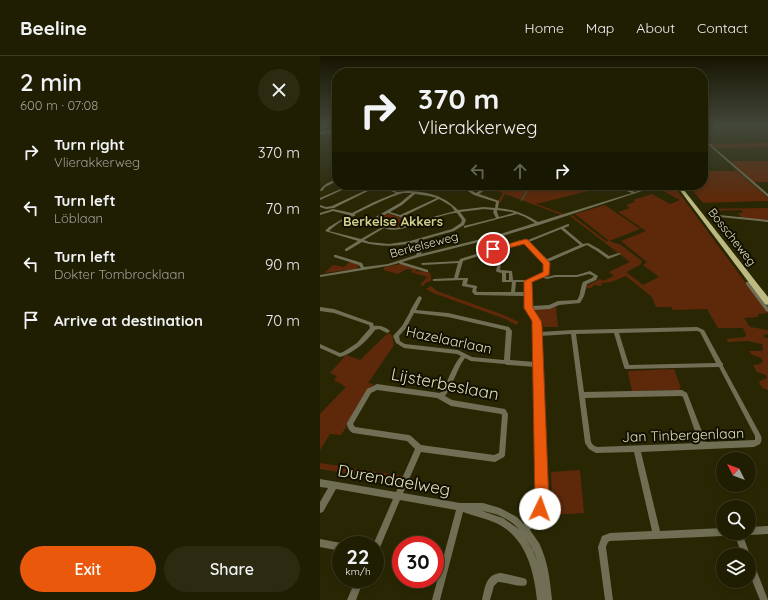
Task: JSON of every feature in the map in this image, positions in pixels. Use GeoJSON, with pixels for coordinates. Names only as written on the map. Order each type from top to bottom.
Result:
{"type":"FeatureCollection","features":[{"type":"Feature","properties":{"kind":"main road","name":"Bosscheweg"},"geometry":{"type":"LineString","coordinates":[[682,190],[768,302]]}},
{"type":"Feature","properties":{"kind":"main road","name":"Bosscheweg"},"geometry":{"type":"LineString","coordinates":[[687,190],[768,294]]}},
{"type":"Feature","properties":{"kind":"street"},"geometry":{"type":"LineString","coordinates":[[716,150],[768,196]]}},
{"type":"Feature","properties":{"kind":"street"},"geometry":{"type":"LineString","coordinates":[[331,194],[321,190],[324,186],[332,182]]}},
{"type":"Feature","properties":{"kind":"street"},"geometry":{"type":"LineString","coordinates":[[320,199],[340,190]]}},
{"type":"Feature","properties":{"kind":"street"},"geometry":{"type":"LineString","coordinates":[[320,214],[372,190]]}},
{"type":"Feature","properties":{"kind":"street"},"geometry":{"type":"LineString","coordinates":[[391,190],[398,193],[414,193],[440,198],[450,203],[464,220],[461,227],[416,240],[390,245],[360,241],[327,231],[330,227],[398,193]]}},
{"type":"Feature","properties":{"kind":"street"},"geometry":{"type":"LineString","coordinates":[[469,190],[498,202],[496,209],[498,218]]}},
{"type":"Feature","properties":{"kind":"street"},"geometry":{"type":"LineString","coordinates":[[477,194],[483,190]]}},
{"type":"Feature","properties":{"kind":"street"},"geometry":{"type":"LineString","coordinates":[[626,190],[635,193]]}},
{"type":"Feature","properties":{"kind":"street","name":"Berkelseweg"},"geometry":{"type":"LineString","coordinates":[[320,276],[400,263],[418,256],[538,224],[644,190]]}},
{"type":"Feature","properties":{"kind":"street"},"geometry":{"type":"LineString","coordinates":[[414,193],[401,204],[372,222],[384,227],[395,229],[458,212],[478,209],[496,209],[518,213],[528,217],[538,224]]}},
{"type":"Feature","properties":{"kind":"street"},"geometry":{"type":"LineString","coordinates":[[401,216],[440,198]]}},
{"type":"Feature","properties":{"kind":"street"},"geometry":{"type":"LineString","coordinates":[[320,206],[326,210]]}},
{"type":"Feature","properties":{"kind":"street"},"geometry":{"type":"LineString","coordinates":[[333,208],[354,215]]}},
{"type":"Feature","properties":{"kind":"street"},"geometry":{"type":"LineString","coordinates":[[388,212],[418,222]]}},
{"type":"Feature","properties":{"kind":"street"},"geometry":{"type":"LineString","coordinates":[[465,227],[518,213]]}},
{"type":"Feature","properties":{"kind":"street"},"geometry":{"type":"LineString","coordinates":[[720,216],[768,221]]}},
{"type":"Feature","properties":{"kind":"street"},"geometry":{"type":"LineString","coordinates":[[423,264],[460,262],[461,260],[472,256],[526,241],[568,225]]}},
{"type":"Feature","properties":{"kind":"street"},"geometry":{"type":"LineString","coordinates":[[346,250],[384,227]]}},
{"type":"Feature","properties":{"kind":"street"},"geometry":{"type":"LineString","coordinates":[[562,228],[583,246]]}},
{"type":"Feature","properties":{"kind":"street"},"geometry":{"type":"LineString","coordinates":[[416,240],[420,251],[418,256]]}},
{"type":"Feature","properties":{"kind":"street"},"geometry":{"type":"LineString","coordinates":[[504,272],[504,281],[528,281],[546,274],[546,261],[526,241]]}},
{"type":"Feature","properties":{"kind":"street"},"geometry":{"type":"LineString","coordinates":[[546,261],[587,244],[591,245],[608,258],[619,254]]}},
{"type":"Feature","properties":{"kind":"street"},"geometry":{"type":"LineString","coordinates":[[340,254],[335,256],[361,264],[363,269]]}},
{"type":"Feature","properties":{"kind":"street"},"geometry":{"type":"LineString","coordinates":[[456,279],[460,262]]}},
{"type":"Feature","properties":{"kind":"street"},"geometry":{"type":"LineString","coordinates":[[400,263],[427,271]]}},
{"type":"Feature","properties":{"kind":"street"},"geometry":{"type":"LineString","coordinates":[[499,263],[498,271],[511,272],[513,294]]}},
{"type":"Feature","properties":{"kind":"street"},"geometry":{"type":"LineString","coordinates":[[542,276],[547,278],[555,276],[578,276],[590,272],[596,276],[594,279],[584,283]]}},
{"type":"Feature","properties":{"kind":"street"},"geometry":{"type":"LineString","coordinates":[[528,308],[550,307],[558,303],[578,302],[584,291],[584,283],[578,276]]}},
{"type":"Feature","properties":{"kind":"street"},"geometry":{"type":"LineString","coordinates":[[434,280],[466,278],[464,285],[475,287],[475,294],[528,294]]}},
{"type":"Feature","properties":{"kind":"street"},"geometry":{"type":"LineString","coordinates":[[523,533],[538,514],[542,504],[537,334],[536,321],[528,308],[528,281]]}},
{"type":"Feature","properties":{"kind":"street","name":"Bosscheweg"},"geometry":{"type":"LineString","coordinates":[[748,283],[768,310]]}},
{"type":"Feature","properties":{"kind":"street","name":"Hazelaarlaan"},"geometry":{"type":"LineString","coordinates":[[420,298],[404,327],[396,336],[400,344],[404,346],[458,352],[471,359],[538,365]]}},
{"type":"Feature","properties":{"kind":"street"},"geometry":{"type":"LineString","coordinates":[[320,309],[334,311],[371,324],[373,328]]}},
{"type":"Feature","properties":{"kind":"street","name":"Hazelaarlaan"},"geometry":{"type":"LineString","coordinates":[[412,311],[448,315],[507,328],[509,331],[507,363]]}},
{"type":"Feature","properties":{"kind":"street"},"geometry":{"type":"LineString","coordinates":[[320,346],[340,355],[344,355],[373,328],[379,327],[387,331]]}},
{"type":"Feature","properties":{"kind":"street","name":"Jan Tinbergenlaan"},"geometry":{"type":"LineString","coordinates":[[537,334],[573,332],[699,329],[704,333],[758,436],[758,442],[754,444],[596,450],[588,443],[573,332]]}},
{"type":"Feature","properties":{"kind":"street"},"geometry":{"type":"LineString","coordinates":[[616,331],[627,367],[654,368],[721,366]]}},
{"type":"Feature","properties":{"kind":"street"},"geometry":{"type":"LineString","coordinates":[[441,396],[449,386],[458,362],[464,356]]}},
{"type":"Feature","properties":{"kind":"street","name":"Lijsterbeslaan"},"geometry":{"type":"LineString","coordinates":[[377,386],[441,396],[451,403],[503,411],[505,414],[503,452],[499,458],[495,459],[419,448],[409,438],[353,430],[350,423],[369,391],[377,386]]}},
{"type":"Feature","properties":{"kind":"street"},"geometry":{"type":"LineString","coordinates":[[582,395],[682,393],[685,395],[704,446]]}},
{"type":"Feature","properties":{"kind":"street"},"geometry":{"type":"LineString","coordinates":[[381,536],[419,448]]}},
{"type":"Feature","properties":{"kind":"street"},"geometry":{"type":"LineString","coordinates":[[637,448],[657,535]]}},
{"type":"Feature","properties":{"kind":"street","name":"Durendaelweg"},"geometry":{"type":"LineString","coordinates":[[320,483],[462,507],[470,512],[501,522],[523,533],[540,554],[545,568],[548,600]]}},
{"type":"Feature","properties":{"kind":"street"},"geometry":{"type":"LineString","coordinates":[[320,509],[334,485]]}},
{"type":"Feature","properties":{"kind":"street"},"geometry":{"type":"LineString","coordinates":[[436,600],[462,507]]}},
{"type":"Feature","properties":{"kind":"street"},"geometry":{"type":"LineString","coordinates":[[756,531],[768,530]]}},
{"type":"Feature","properties":{"kind":"street"},"geometry":{"type":"LineString","coordinates":[[609,600],[602,547],[605,539],[610,537],[716,532]]}},
{"type":"Feature","properties":{"kind":"street","name":"Durendaelweg"},"geometry":{"type":"LineString","coordinates":[[523,533],[536,571],[540,600]]}},
{"type":"Feature","properties":{"kind":"street"},"geometry":{"type":"LineString","coordinates":[[320,543],[332,546]]}},
{"type":"Feature","properties":{"kind":"street"},"geometry":{"type":"LineString","coordinates":[[486,600],[490,584],[493,579],[497,577],[523,582]]}},
{"type":"Feature","properties":{"kind":"street"},"geometry":{"type":"LineString","coordinates":[[756,580],[764,600]]}},
{"type":"Feature","properties":{"kind":"street"},"geometry":{"type":"LineString","coordinates":[[351,600],[356,588]]}},
{"type":"Feature","properties":{"kind":"shaded area"},"geometry":{"type":"Polygon","coordinates":[[[730,161],[768,161],[768,182],[753,182],[730,161]]]}},
{"type":"Feature","properties":{"kind":"shaded area"},"geometry":{"type":"Polygon","coordinates":[[[708,171],[737,171],[768,198],[768,201],[703,203],[692,190],[708,190],[708,171]]]}},
{"type":"Feature","properties":{"kind":"shaded area"},"geometry":{"type":"Polygon","coordinates":[[[494,190],[592,190],[536,204],[564,214],[562,215],[505,194],[500,203],[498,201],[503,193],[494,190]]]}},
{"type":"Feature","properties":{"kind":"shaded area"},"geometry":{"type":"Polygon","coordinates":[[[662,190],[677,190],[768,313],[758,314],[758,317],[744,318],[750,327],[768,330],[768,334],[764,335],[765,338],[768,338],[768,390],[763,388],[759,383],[767,378],[766,375],[757,372],[753,365],[761,364],[763,361],[761,358],[751,354],[749,351],[762,351],[762,344],[748,341],[728,342],[726,339],[745,337],[746,335],[743,328],[718,328],[707,309],[673,310],[671,307],[656,307],[652,297],[626,276],[611,282],[601,283],[602,286],[594,285],[591,288],[587,288],[586,286],[600,279],[603,281],[614,276],[609,272],[630,262],[570,216],[572,215],[607,242],[608,240],[575,214],[605,205],[640,229],[609,241],[621,245],[642,261],[640,265],[626,272],[643,285],[659,277],[643,265],[647,262],[621,241],[646,231],[618,212],[630,208],[626,205],[635,202],[633,200],[652,194],[670,204],[680,200],[662,190]]]}},
{"type":"Feature","properties":{"kind":"shaded area"},"geometry":{"type":"Polygon","coordinates":[[[768,208],[768,220],[741,218],[738,213],[743,213],[741,210],[709,211],[708,209],[768,208]]]}},
{"type":"Feature","properties":{"kind":"shaded area"},"geometry":{"type":"Polygon","coordinates":[[[389,213],[414,222],[394,229],[374,221],[389,213]]]}},
{"type":"Feature","properties":{"kind":"shaded area"},"geometry":{"type":"Polygon","coordinates":[[[350,262],[360,264],[356,269],[324,273],[333,265],[344,267],[350,262]]]}},
{"type":"Feature","properties":{"kind":"shaded area"},"geometry":{"type":"Polygon","coordinates":[[[401,264],[417,269],[415,271],[429,272],[431,275],[431,281],[425,283],[424,286],[420,285],[427,277],[411,272],[413,270],[407,269],[398,274],[383,270],[385,267],[401,264]]]}},
{"type":"Feature","properties":{"kind":"shaded area"},"geometry":{"type":"Polygon","coordinates":[[[431,286],[437,291],[519,322],[516,325],[505,319],[433,293],[426,289],[431,286]]]}},
{"type":"Feature","properties":{"kind":"shaded area"},"geometry":{"type":"Polygon","coordinates":[[[556,307],[558,327],[544,327],[535,309],[556,307]]]}},
{"type":"Feature","properties":{"kind":"shaded area"},"geometry":{"type":"Polygon","coordinates":[[[388,333],[392,335],[394,345],[368,383],[373,384],[341,435],[330,434],[320,450],[320,414],[346,387],[334,380],[337,376],[330,373],[346,355],[360,360],[388,333]]]}},
{"type":"Feature","properties":{"kind":"shaded area"},"geometry":{"type":"Polygon","coordinates":[[[674,369],[681,388],[679,388],[680,390],[632,391],[628,373],[629,371],[674,369]]]}},
{"type":"Feature","properties":{"kind":"shaded area"},"geometry":{"type":"Polygon","coordinates":[[[320,463],[404,476],[401,482],[320,469],[320,463]]]}},
{"type":"Feature","properties":{"kind":"shaded area"},"geometry":{"type":"Polygon","coordinates":[[[580,470],[584,513],[551,515],[551,472],[580,470]]]}},
{"type":"Feature","properties":{"kind":"waterway"},"geometry":{"type":"LineString","coordinates":[[521,201],[528,190]]}},
{"type":"Feature","properties":{"kind":"district","name":"Berkelse Akkers"},"geometry":{"type":"Point","coordinates":[393,221]}},
{"type":"Feature","properties":{"kind":"route"},"geometry":{"type":"LineString","coordinates":[[493,249],[526,241],[546,261],[546,274],[528,281],[528,308],[536,321],[537,326],[542,504],[540,509]]}}]}
